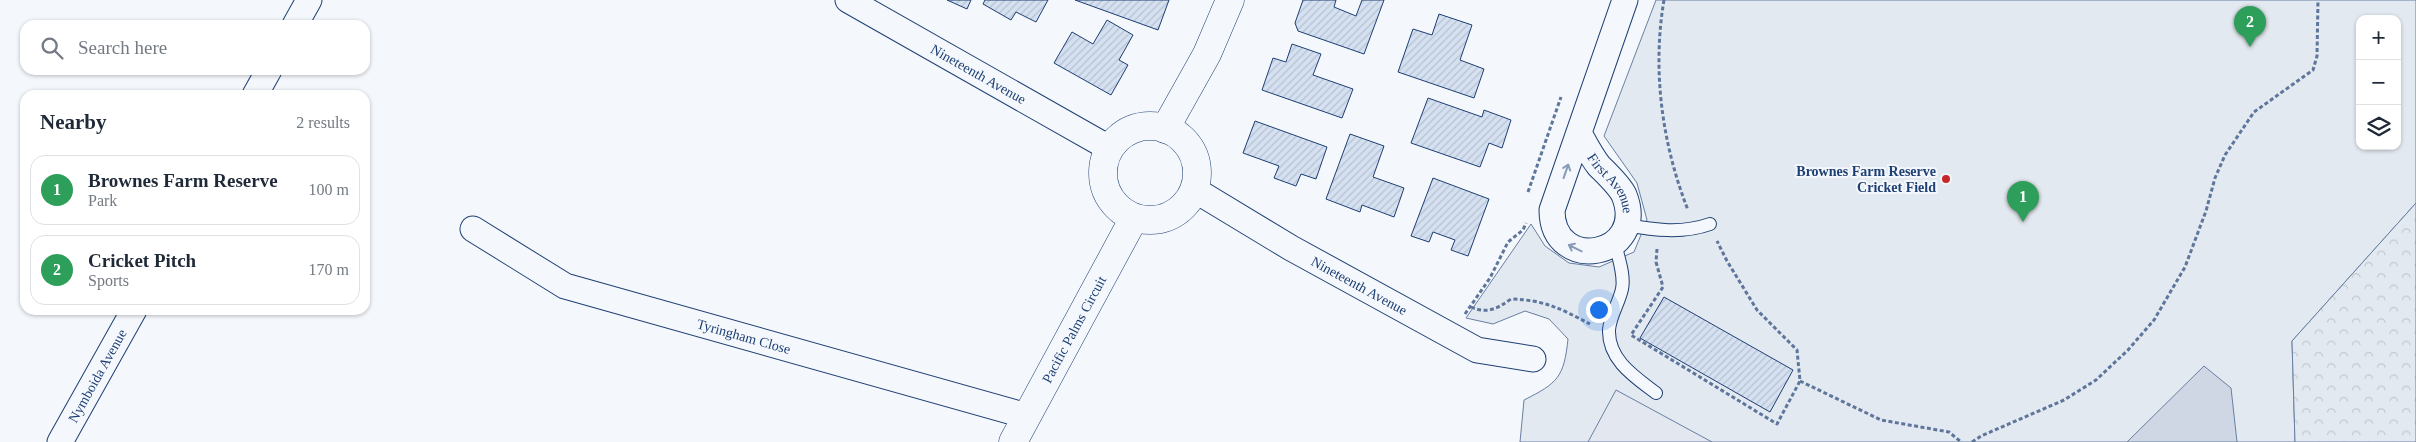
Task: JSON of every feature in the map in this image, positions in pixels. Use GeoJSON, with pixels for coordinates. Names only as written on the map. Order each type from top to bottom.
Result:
{"type":"FeatureCollection","features":[{"type":"Feature","properties":{"kind":"street"},"geometry":{"type":"LineString","coordinates":[[298,20],[309,0]]}},
{"type":"Feature","properties":{"kind":"street","name":"Nineteenth Avenue"},"geometry":{"type":"LineString","coordinates":[[848,0],[873,6],[1109,148]]}},
{"type":"Feature","properties":{"kind":"street"},"geometry":{"type":"LineString","coordinates":[[1165,129],[1207,54],[1224,18],[1230,0]]}},
{"type":"Feature","properties":{"kind":"street","name":"First Avenue"},"geometry":{"type":"LineString","coordinates":[[1579,133],[1598,163],[1624,194],[1627,213],[1620,234],[1598,250],[1582,252],[1569,246],[1559,234],[1552,219],[1552,210],[1625,0]]}},
{"type":"Feature","properties":{"kind":"street"},"geometry":{"type":"LineString","coordinates":[[258,90],[266,75]]}},
{"type":"Feature","properties":{"kind":"street"},"geometry":{"type":"LineString","coordinates":[[1146,125],[1160,126],[1179,135],[1188,143],[1198,166],[1195,190],[1183,207],[1173,215],[1153,220],[1134,218],[1122,212],[1111,201],[1105,189],[1103,162],[1109,148],[1121,135],[1133,128],[1146,125]]}},
{"type":"Feature","properties":{"kind":"street","name":"Nineteenth Avenue"},"geometry":{"type":"LineString","coordinates":[[1195,190],[1291,248],[1477,350],[1533,359]]}},
{"type":"Feature","properties":{"kind":"street","name":"Pacific Palms Circuit"},"geometry":{"type":"LineString","coordinates":[[1013,442],[1134,218]]}},
{"type":"Feature","properties":{"kind":"street","name":"Tyringham Close"},"geometry":{"type":"LineString","coordinates":[[473,229],[565,286],[1027,416]]}},
{"type":"Feature","properties":{"kind":"street","name":"Nymboida Avenue"},"geometry":{"type":"LineString","coordinates":[[60,442],[131,315]]}},
{"type":"Feature","properties":{"kind":"lane"},"geometry":{"type":"LineString","coordinates":[[1656,393],[1616,358],[1609,330],[1623,288],[1620,234],[1695,230],[1710,224]]}},
{"type":"Feature","properties":{"kind":"path"},"geometry":{"type":"LineString","coordinates":[[1664,0],[1660,22],[1660,94],[1674,176],[1695,230]]}},
{"type":"Feature","properties":{"kind":"path"},"geometry":{"type":"LineString","coordinates":[[1972,442],[1981,436],[2064,400],[2096,380],[2128,350],[2154,320],[2185,267],[2206,211],[2215,178],[2225,155],[2254,112],[2273,97],[2306,78],[2313,70],[2317,56],[2318,0]]}},
{"type":"Feature","properties":{"kind":"path"},"geometry":{"type":"LineString","coordinates":[[1527,198],[1529,183],[1562,92]]}},
{"type":"Feature","properties":{"kind":"path"},"geometry":{"type":"LineString","coordinates":[[1461,321],[1490,278],[1508,242],[1523,230],[1526,223],[1526,214]]}},
{"type":"Feature","properties":{"kind":"path"},"geometry":{"type":"LineString","coordinates":[[1658,231],[1656,262],[1663,288],[1631,335],[1777,424],[1800,381],[1797,350],[1758,310],[1726,261],[1710,224]]}},
{"type":"Feature","properties":{"kind":"path"},"geometry":{"type":"LineString","coordinates":[[1470,307],[1486,312],[1500,307],[1511,299],[1538,300],[1559,308],[1595,327]]}},
{"type":"Feature","properties":{"kind":"path"},"geometry":{"type":"LineString","coordinates":[[1800,381],[1881,420],[1949,432],[1961,442]]}},
{"type":"Feature","properties":{"kind":"green space"},"geometry":{"type":"Polygon","coordinates":[[[1656,0],[2416,0],[2416,203],[2292,341],[2295,442],[1520,442],[1524,400],[1545,389],[1557,377],[1564,362],[1568,339],[1549,319],[1525,311],[1493,324],[1466,318],[1531,224],[1545,246],[1569,263],[1599,267],[1634,252],[1647,220],[1637,183],[1604,136],[1656,0]]]}},
{"type":"Feature","properties":{"kind":"green space"},"geometry":{"type":"Polygon","coordinates":[[[2416,203],[2416,442],[2295,442],[2292,341],[2416,203]]]}},
{"type":"Feature","properties":{"kind":"shaded area"},"geometry":{"type":"Polygon","coordinates":[[[2204,366],[2231,388],[2237,442],[2127,442],[2204,366]]]}},
{"type":"Feature","properties":{"kind":"shaded area"},"geometry":{"type":"Polygon","coordinates":[[[1616,390],[1712,442],[1588,442],[1616,390]]]}},
{"type":"Feature","properties":{"kind":"building"},"geometry":{"type":"Polygon","coordinates":[[[947,0],[971,0],[967,9],[947,0]]]}},
{"type":"Feature","properties":{"kind":"building"},"geometry":{"type":"Polygon","coordinates":[[[985,0],[1048,0],[1036,22],[1016,12],[1011,20],[983,4],[985,0]]]}},
{"type":"Feature","properties":{"kind":"building"},"geometry":{"type":"Polygon","coordinates":[[[1075,0],[1169,0],[1158,30],[1075,0]]]}},
{"type":"Feature","properties":{"kind":"building"},"geometry":{"type":"Polygon","coordinates":[[[1303,0],[1336,0],[1334,7],[1356,16],[1362,0],[1384,0],[1364,54],[1298,31],[1295,23],[1303,0]]]}},
{"type":"Feature","properties":{"kind":"building"},"geometry":{"type":"Polygon","coordinates":[[[1439,14],[1472,25],[1460,60],[1484,69],[1474,98],[1398,72],[1413,29],[1432,35],[1439,14]]]}},
{"type":"Feature","properties":{"kind":"building"},"geometry":{"type":"Polygon","coordinates":[[[1107,20],[1133,35],[1119,60],[1128,65],[1111,95],[1054,63],[1072,32],[1093,44],[1107,20]]]}},
{"type":"Feature","properties":{"kind":"building"},"geometry":{"type":"Polygon","coordinates":[[[1292,44],[1321,54],[1313,75],[1353,89],[1342,118],[1262,90],[1273,58],[1286,62],[1292,44]]]}},
{"type":"Feature","properties":{"kind":"building"},"geometry":{"type":"Polygon","coordinates":[[[1428,98],[1482,117],[1484,110],[1511,120],[1502,148],[1489,143],[1480,167],[1411,143],[1428,98]]]}},
{"type":"Feature","properties":{"kind":"building"},"geometry":{"type":"Polygon","coordinates":[[[1255,121],[1327,147],[1316,179],[1301,174],[1296,186],[1274,178],[1279,166],[1243,153],[1255,121]]]}},
{"type":"Feature","properties":{"kind":"building"},"geometry":{"type":"Polygon","coordinates":[[[1350,134],[1384,146],[1373,177],[1404,188],[1394,217],[1362,205],[1360,212],[1326,199],[1350,134]]]}},
{"type":"Feature","properties":{"kind":"building"},"geometry":{"type":"Polygon","coordinates":[[[1433,178],[1489,199],[1468,256],[1451,250],[1455,240],[1433,232],[1429,242],[1411,236],[1433,178]]]}},
{"type":"Feature","properties":{"kind":"building"},"geometry":{"type":"Polygon","coordinates":[[[1664,297],[1793,370],[1770,412],[1640,338],[1664,297]]]}},
{"type":"Feature","properties":{"kind":"place","name":"Cricket Pitch"},"geometry":{"type":"Point","coordinates":[2250,47]}},
{"type":"Feature","properties":{"kind":"place","name":"Brownes Farm Reserve Cricket Field"},"geometry":{"type":"Point","coordinates":[1946,179]}},
{"type":"Feature","properties":{"kind":"place","name":"Brownes Farm Reserve"},"geometry":{"type":"Point","coordinates":[2023,222]}}]}
